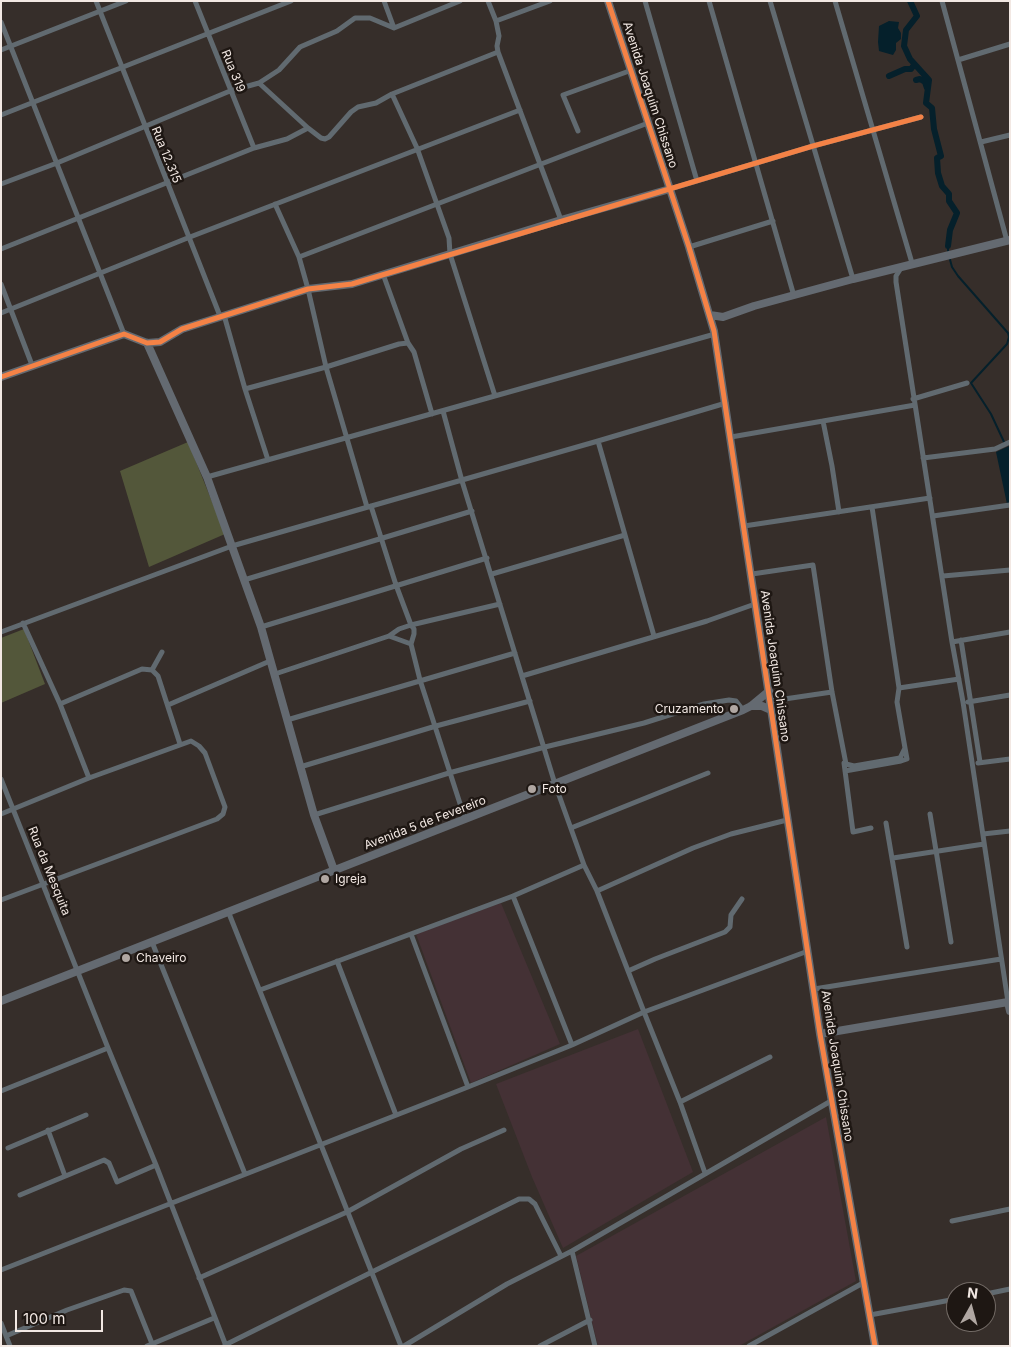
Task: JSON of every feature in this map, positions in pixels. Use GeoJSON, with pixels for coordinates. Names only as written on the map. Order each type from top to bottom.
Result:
{"type":"FeatureCollection","features":[{"type":"Feature","properties":{"kind":"street","name":"Rua 12.315"},"geometry":{"type":"LineString","coordinates":[[96,1],[144,126],[222,315],[268,460]]}},
{"type":"Feature","properties":{"kind":"street"},"geometry":{"type":"LineString","coordinates":[[1,50],[126,1]]}},
{"type":"Feature","properties":{"kind":"street","name":"Rua 319"},"geometry":{"type":"LineString","coordinates":[[194,1],[254,148]]}},
{"type":"Feature","properties":{"kind":"street"},"geometry":{"type":"LineString","coordinates":[[1,115],[291,1]]}},
{"type":"Feature","properties":{"kind":"street"},"geometry":{"type":"LineString","coordinates":[[384,1],[394,28]]}},
{"type":"Feature","properties":{"kind":"street"},"geometry":{"type":"LineString","coordinates":[[1,184],[57,163],[230,91],[259,83],[278,70],[300,47],[337,31],[355,18],[370,18],[394,28],[460,1]]}},
{"type":"Feature","properties":{"kind":"street"},"geometry":{"type":"LineString","coordinates":[[488,1],[496,21],[499,36],[498,52],[561,220]]}},
{"type":"Feature","properties":{"kind":"street"},"geometry":{"type":"LineString","coordinates":[[496,21],[550,1]]}},
{"type":"Feature","properties":{"kind":"street","name":"Avenida Joaquim Chissano"},"geometry":{"type":"LineString","coordinates":[[608,1],[689,247],[714,332],[820,1034],[875,1346]]}},
{"type":"Feature","properties":{"kind":"street"},"geometry":{"type":"LineString","coordinates":[[645,1],[697,181]]}},
{"type":"Feature","properties":{"kind":"street"},"geometry":{"type":"LineString","coordinates":[[709,1],[794,296]]}},
{"type":"Feature","properties":{"kind":"street"},"geometry":{"type":"LineString","coordinates":[[770,1],[853,279]]}},
{"type":"Feature","properties":{"kind":"street"},"geometry":{"type":"LineString","coordinates":[[836,1],[912,263]]}},
{"type":"Feature","properties":{"kind":"street"},"geometry":{"type":"LineString","coordinates":[[710,315],[723,317],[754,306],[912,263],[1008,241],[942,1]]}},
{"type":"Feature","properties":{"kind":"street"},"geometry":{"type":"LineString","coordinates":[[1,22],[124,334]]}},
{"type":"Feature","properties":{"kind":"street"},"geometry":{"type":"LineString","coordinates":[[958,60],[1010,44]]}},
{"type":"Feature","properties":{"kind":"street"},"geometry":{"type":"LineString","coordinates":[[259,83],[308,128],[325,139],[358,107],[376,103],[392,94],[498,52]]}},
{"type":"Feature","properties":{"kind":"street"},"geometry":{"type":"LineString","coordinates":[[578,131],[562,95],[632,70]]}},
{"type":"Feature","properties":{"kind":"street"},"geometry":{"type":"LineString","coordinates":[[392,94],[417,148],[437,205],[448,238],[450,254],[495,396]]}},
{"type":"Feature","properties":{"kind":"street"},"geometry":{"type":"LineString","coordinates":[[1,313],[417,148],[520,110]]}},
{"type":"Feature","properties":{"kind":"street"},"geometry":{"type":"LineString","coordinates":[[1,377],[124,334],[147,343],[160,342],[182,329],[308,289],[352,284],[755,163],[921,117]]}},
{"type":"Feature","properties":{"kind":"street"},"geometry":{"type":"LineString","coordinates":[[298,257],[648,123]]}},
{"type":"Feature","properties":{"kind":"street"},"geometry":{"type":"LineString","coordinates":[[1,249],[78,220],[254,148],[287,139],[308,128]]}},
{"type":"Feature","properties":{"kind":"street"},"geometry":{"type":"LineString","coordinates":[[981,142],[1010,135]]}},
{"type":"Feature","properties":{"kind":"street"},"geometry":{"type":"LineString","coordinates":[[275,204],[298,257],[308,289],[326,367],[347,437],[396,585],[414,629],[411,644],[420,680],[465,819]]}},
{"type":"Feature","properties":{"kind":"street"},"geometry":{"type":"LineString","coordinates":[[689,247],[773,221]]}},
{"type":"Feature","properties":{"kind":"street"},"geometry":{"type":"LineString","coordinates":[[896,282],[898,271],[903,266]]}},
{"type":"Feature","properties":{"kind":"street"},"geometry":{"type":"LineString","coordinates":[[882,271],[894,277],[896,282],[1010,1011]]}},
{"type":"Feature","properties":{"kind":"street"},"geometry":{"type":"LineString","coordinates":[[383,274],[408,343],[414,352],[432,414]]}},
{"type":"Feature","properties":{"kind":"street"},"geometry":{"type":"LineString","coordinates":[[1,284],[32,366]]}},
{"type":"Feature","properties":{"kind":"street"},"geometry":{"type":"LineString","coordinates":[[207,478],[714,332],[724,321],[763,304]]}},
{"type":"Feature","properties":{"kind":"street"},"geometry":{"type":"LineString","coordinates":[[147,343],[207,478],[261,627],[314,815],[334,870]]}},
{"type":"Feature","properties":{"kind":"street"},"geometry":{"type":"LineString","coordinates":[[245,389],[408,343]]}},
{"type":"Feature","properties":{"kind":"street"},"geometry":{"type":"LineString","coordinates":[[914,399],[967,383]]}},
{"type":"Feature","properties":{"kind":"street"},"geometry":{"type":"LineString","coordinates":[[1,632],[232,546],[462,481],[726,403]]}},
{"type":"Feature","properties":{"kind":"street"},"geometry":{"type":"LineString","coordinates":[[731,437],[915,405]]}},
{"type":"Feature","properties":{"kind":"street"},"geometry":{"type":"LineString","coordinates":[[443,411],[462,481],[571,828],[584,865],[597,891],[680,1102],[705,1173]]}},
{"type":"Feature","properties":{"kind":"street"},"geometry":{"type":"LineString","coordinates":[[822,421],[832,466],[839,512]]}},
{"type":"Feature","properties":{"kind":"street"},"geometry":{"type":"LineString","coordinates":[[598,441],[654,636]]}},
{"type":"Feature","properties":{"kind":"street"},"geometry":{"type":"LineString","coordinates":[[923,458],[995,449],[1009,442]]}},
{"type":"Feature","properties":{"kind":"street"},"geometry":{"type":"LineString","coordinates":[[744,526],[930,498]]}},
{"type":"Feature","properties":{"kind":"street"},"geometry":{"type":"LineString","coordinates":[[933,516],[1010,505]]}},
{"type":"Feature","properties":{"kind":"street"},"geometry":{"type":"LineString","coordinates":[[845,770],[907,759],[897,702],[900,688],[872,507]]}},
{"type":"Feature","properties":{"kind":"street"},"geometry":{"type":"LineString","coordinates":[[244,580],[472,511]]}},
{"type":"Feature","properties":{"kind":"street"},"geometry":{"type":"LineString","coordinates":[[492,574],[625,535]]}},
{"type":"Feature","properties":{"kind":"street"},"geometry":{"type":"LineString","coordinates":[[261,627],[487,558]]}},
{"type":"Feature","properties":{"kind":"street"},"geometry":{"type":"LineString","coordinates":[[752,574],[813,565],[832,692],[846,764],[854,766],[900,758],[905,748]]}},
{"type":"Feature","properties":{"kind":"street"},"geometry":{"type":"LineString","coordinates":[[942,576],[1010,570]]}},
{"type":"Feature","properties":{"kind":"street"},"geometry":{"type":"LineString","coordinates":[[275,674],[389,636],[399,629],[411,625],[500,604]]}},
{"type":"Feature","properties":{"kind":"street"},"geometry":{"type":"LineString","coordinates":[[522,676],[755,604]]}},
{"type":"Feature","properties":{"kind":"street"},"geometry":{"type":"LineString","coordinates":[[23,623],[60,704],[89,778]]}},
{"type":"Feature","properties":{"kind":"street"},"geometry":{"type":"LineString","coordinates":[[952,642],[1010,632]]}},
{"type":"Feature","properties":{"kind":"street"},"geometry":{"type":"LineString","coordinates":[[389,636],[411,644]]}},
{"type":"Feature","properties":{"kind":"street"},"geometry":{"type":"LineString","coordinates":[[961,640],[980,762]]}},
{"type":"Feature","properties":{"kind":"street"},"geometry":{"type":"LineString","coordinates":[[152,670],[162,652]]}},
{"type":"Feature","properties":{"kind":"street"},"geometry":{"type":"LineString","coordinates":[[287,720],[515,653]]}},
{"type":"Feature","properties":{"kind":"street"},"geometry":{"type":"LineString","coordinates":[[168,705],[270,661]]}},
{"type":"Feature","properties":{"kind":"street"},"geometry":{"type":"LineString","coordinates":[[60,704],[142,669],[152,670],[158,676],[180,744]]}},
{"type":"Feature","properties":{"kind":"street"},"geometry":{"type":"LineString","coordinates":[[900,688],[958,679]]}},
{"type":"Feature","properties":{"kind":"street","name":"Avenida 5 de Fevereiro"},"geometry":{"type":"LineString","coordinates":[[1,1001],[751,706],[769,691]]}},
{"type":"Feature","properties":{"kind":"street"},"geometry":{"type":"LineString","coordinates":[[771,701],[832,692]]}},
{"type":"Feature","properties":{"kind":"street"},"geometry":{"type":"LineString","coordinates":[[963,702],[1010,695]]}},
{"type":"Feature","properties":{"kind":"street"},"geometry":{"type":"LineString","coordinates":[[300,767],[436,726],[530,701]]}},
{"type":"Feature","properties":{"kind":"street"},"geometry":{"type":"LineString","coordinates":[[314,815],[449,773],[644,723],[721,701],[736,701],[741,710]]}},
{"type":"Feature","properties":{"kind":"street"},"geometry":{"type":"LineString","coordinates":[[751,706],[762,706],[771,710]]}},
{"type":"Feature","properties":{"kind":"street"},"geometry":{"type":"LineString","coordinates":[[1,814],[89,778],[180,744],[191,742],[199,746],[205,753],[224,807],[223,814],[217,819],[1,900]]}},
{"type":"Feature","properties":{"kind":"street"},"geometry":{"type":"LineString","coordinates":[[844,757],[853,832],[872,828]]}},
{"type":"Feature","properties":{"kind":"street"},"geometry":{"type":"LineString","coordinates":[[972,764],[1010,759]]}},
{"type":"Feature","properties":{"kind":"street"},"geometry":{"type":"LineString","coordinates":[[571,828],[708,773]]}},
{"type":"Feature","properties":{"kind":"street","name":"Rua da Mesquita"},"geometry":{"type":"LineString","coordinates":[[1,779],[226,1345]]}},
{"type":"Feature","properties":{"kind":"street"},"geometry":{"type":"LineString","coordinates":[[930,814],[950,942]]}},
{"type":"Feature","properties":{"kind":"street"},"geometry":{"type":"LineString","coordinates":[[597,891],[693,848],[731,834],[787,820]]}},
{"type":"Feature","properties":{"kind":"street"},"geometry":{"type":"LineString","coordinates":[[886,823],[907,947]]}},
{"type":"Feature","properties":{"kind":"street"},"geometry":{"type":"LineString","coordinates":[[983,834],[1010,831]]}},
{"type":"Feature","properties":{"kind":"street"},"geometry":{"type":"LineString","coordinates":[[893,858],[984,844]]}},
{"type":"Feature","properties":{"kind":"street"},"geometry":{"type":"LineString","coordinates":[[260,990],[513,896],[584,865]]}},
{"type":"Feature","properties":{"kind":"street"},"geometry":{"type":"LineString","coordinates":[[513,896],[572,1044]]}},
{"type":"Feature","properties":{"kind":"street"},"geometry":{"type":"LineString","coordinates":[[628,971],[725,932],[730,927],[730,915],[742,899]]}},
{"type":"Feature","properties":{"kind":"street"},"geometry":{"type":"LineString","coordinates":[[228,911],[347,1212],[403,1346],[507,1284],[572,1251],[831,1101]]}},
{"type":"Feature","properties":{"kind":"street"},"geometry":{"type":"LineString","coordinates":[[411,934],[468,1087]]}},
{"type":"Feature","properties":{"kind":"street"},"geometry":{"type":"LineString","coordinates":[[152,942],[245,1174]]}},
{"type":"Feature","properties":{"kind":"street"},"geometry":{"type":"LineString","coordinates":[[1,1270],[320,1144],[396,1116],[572,1044],[644,1012],[808,951]]}},
{"type":"Feature","properties":{"kind":"street"},"geometry":{"type":"LineString","coordinates":[[814,989],[1002,959]]}},
{"type":"Feature","properties":{"kind":"street"},"geometry":{"type":"LineString","coordinates":[[337,961],[396,1116]]}},
{"type":"Feature","properties":{"kind":"street"},"geometry":{"type":"LineString","coordinates":[[820,1034],[1008,1002]]}},
{"type":"Feature","properties":{"kind":"street"},"geometry":{"type":"LineString","coordinates":[[1,1091],[108,1048]]}},
{"type":"Feature","properties":{"kind":"street"},"geometry":{"type":"LineString","coordinates":[[680,1102],[770,1056]]}},
{"type":"Feature","properties":{"kind":"street"},"geometry":{"type":"LineString","coordinates":[[8,1148],[86,1115]]}},
{"type":"Feature","properties":{"kind":"street"},"geometry":{"type":"LineString","coordinates":[[48,1130],[65,1176]]}},
{"type":"Feature","properties":{"kind":"street"},"geometry":{"type":"LineString","coordinates":[[199,1278],[347,1212],[461,1149],[504,1130]]}},
{"type":"Feature","properties":{"kind":"street"},"geometry":{"type":"LineString","coordinates":[[20,1195],[104,1160],[109,1163],[117,1182],[156,1165]]}},
{"type":"Feature","properties":{"kind":"street"},"geometry":{"type":"LineString","coordinates":[[226,1345],[519,1199],[529,1199],[535,1204],[561,1256]]}},
{"type":"Feature","properties":{"kind":"street"},"geometry":{"type":"LineString","coordinates":[[952,1221],[1010,1209]]}},
{"type":"Feature","properties":{"kind":"street"},"geometry":{"type":"LineString","coordinates":[[572,1251],[595,1346]]}},
{"type":"Feature","properties":{"kind":"street"},"geometry":{"type":"LineString","coordinates":[[750,1346],[864,1283]]}},
{"type":"Feature","properties":{"kind":"street"},"geometry":{"type":"LineString","coordinates":[[996,1292],[1010,1289]]}},
{"type":"Feature","properties":{"kind":"street"},"geometry":{"type":"LineString","coordinates":[[6,1336],[67,1310],[124,1290],[131,1292],[151,1345],[214,1318]]}},
{"type":"Feature","properties":{"kind":"street"},"geometry":{"type":"LineString","coordinates":[[870,1315],[946,1301]]}},
{"type":"Feature","properties":{"kind":"street"},"geometry":{"type":"LineString","coordinates":[[540,1346],[590,1320]]}},
{"type":"Feature","properties":{"kind":"street"},"geometry":{"type":"LineString","coordinates":[[1,1323],[10,1346]]}},
{"type":"Feature","properties":{"kind":"shaded area"},"geometry":{"type":"Polygon","coordinates":[[[501,903],[560,1044],[471,1083],[416,934],[501,903]]]}},
{"type":"Feature","properties":{"kind":"shaded area"},"geometry":{"type":"Polygon","coordinates":[[[638,1029],[693,1172],[563,1248],[532,1177],[496,1084],[638,1029]]]}},
{"type":"Feature","properties":{"kind":"shaded area"},"geometry":{"type":"Polygon","coordinates":[[[826,1117],[856,1281],[739,1346],[598,1346],[576,1256],[826,1117]]]}},
{"type":"Feature","properties":{"kind":"green space"},"geometry":{"type":"Polygon","coordinates":[[[188,442],[225,534],[149,567],[120,471],[188,442]]]}},
{"type":"Feature","properties":{"kind":"green space"},"geometry":{"type":"Polygon","coordinates":[[[24,629],[45,684],[1,703],[1,638],[24,629]]]}},
{"type":"Feature","properties":{"kind":"water"},"geometry":{"type":"Polygon","coordinates":[[[889,21],[899,22],[898,28],[901,33],[901,39],[896,43],[896,50],[893,55],[879,51],[879,26],[889,21]]]}},
{"type":"Feature","properties":{"kind":"water"},"geometry":{"type":"Polygon","coordinates":[[[1009,446],[1010,503],[1007,504],[996,452],[1009,446]]]}},
{"type":"Feature","properties":{"kind":"waterway"},"geometry":{"type":"LineString","coordinates":[[910,1],[917,16],[906,30],[904,46],[910,59],[929,80],[926,103],[932,108],[934,129],[941,156],[937,158],[938,173],[942,186],[949,194],[949,201],[957,213],[950,230],[948,246]]}},
{"type":"Feature","properties":{"kind":"waterway"},"geometry":{"type":"LineString","coordinates":[[889,76],[905,69],[911,69],[914,65]]}},
{"type":"Feature","properties":{"kind":"waterway"},"geometry":{"type":"LineString","coordinates":[[916,80],[920,79],[925,82],[927,88]]}},
{"type":"Feature","properties":{"kind":"waterway"},"geometry":{"type":"LineString","coordinates":[[948,246],[948,252]]}},
{"type":"Feature","properties":{"kind":"waterway"},"geometry":{"type":"LineString","coordinates":[[949,256],[952,267],[958,276],[1008,333],[1007,344],[971,383],[991,414],[1005,444]]}},
{"type":"Feature","properties":{"kind":"cycle path"},"geometry":{"type":"LineString","coordinates":[[608,1],[689,247],[714,331],[820,1034],[875,1346]]}},
{"type":"Feature","properties":{"kind":"cycle path"},"geometry":{"type":"LineString","coordinates":[[1,377],[124,334],[147,343],[160,342],[182,329],[308,289],[352,284],[813,146],[921,117]]}},
{"type":"Feature","properties":{"kind":"place","name":"Cruzamento"},"geometry":{"type":"Point","coordinates":[734,709]}},
{"type":"Feature","properties":{"kind":"place","name":"Foto"},"geometry":{"type":"Point","coordinates":[532,789]}},
{"type":"Feature","properties":{"kind":"place","name":"Igreja"},"geometry":{"type":"Point","coordinates":[325,879]}},
{"type":"Feature","properties":{"kind":"place","name":"Chaveiro"},"geometry":{"type":"Point","coordinates":[126,958]}}]}
